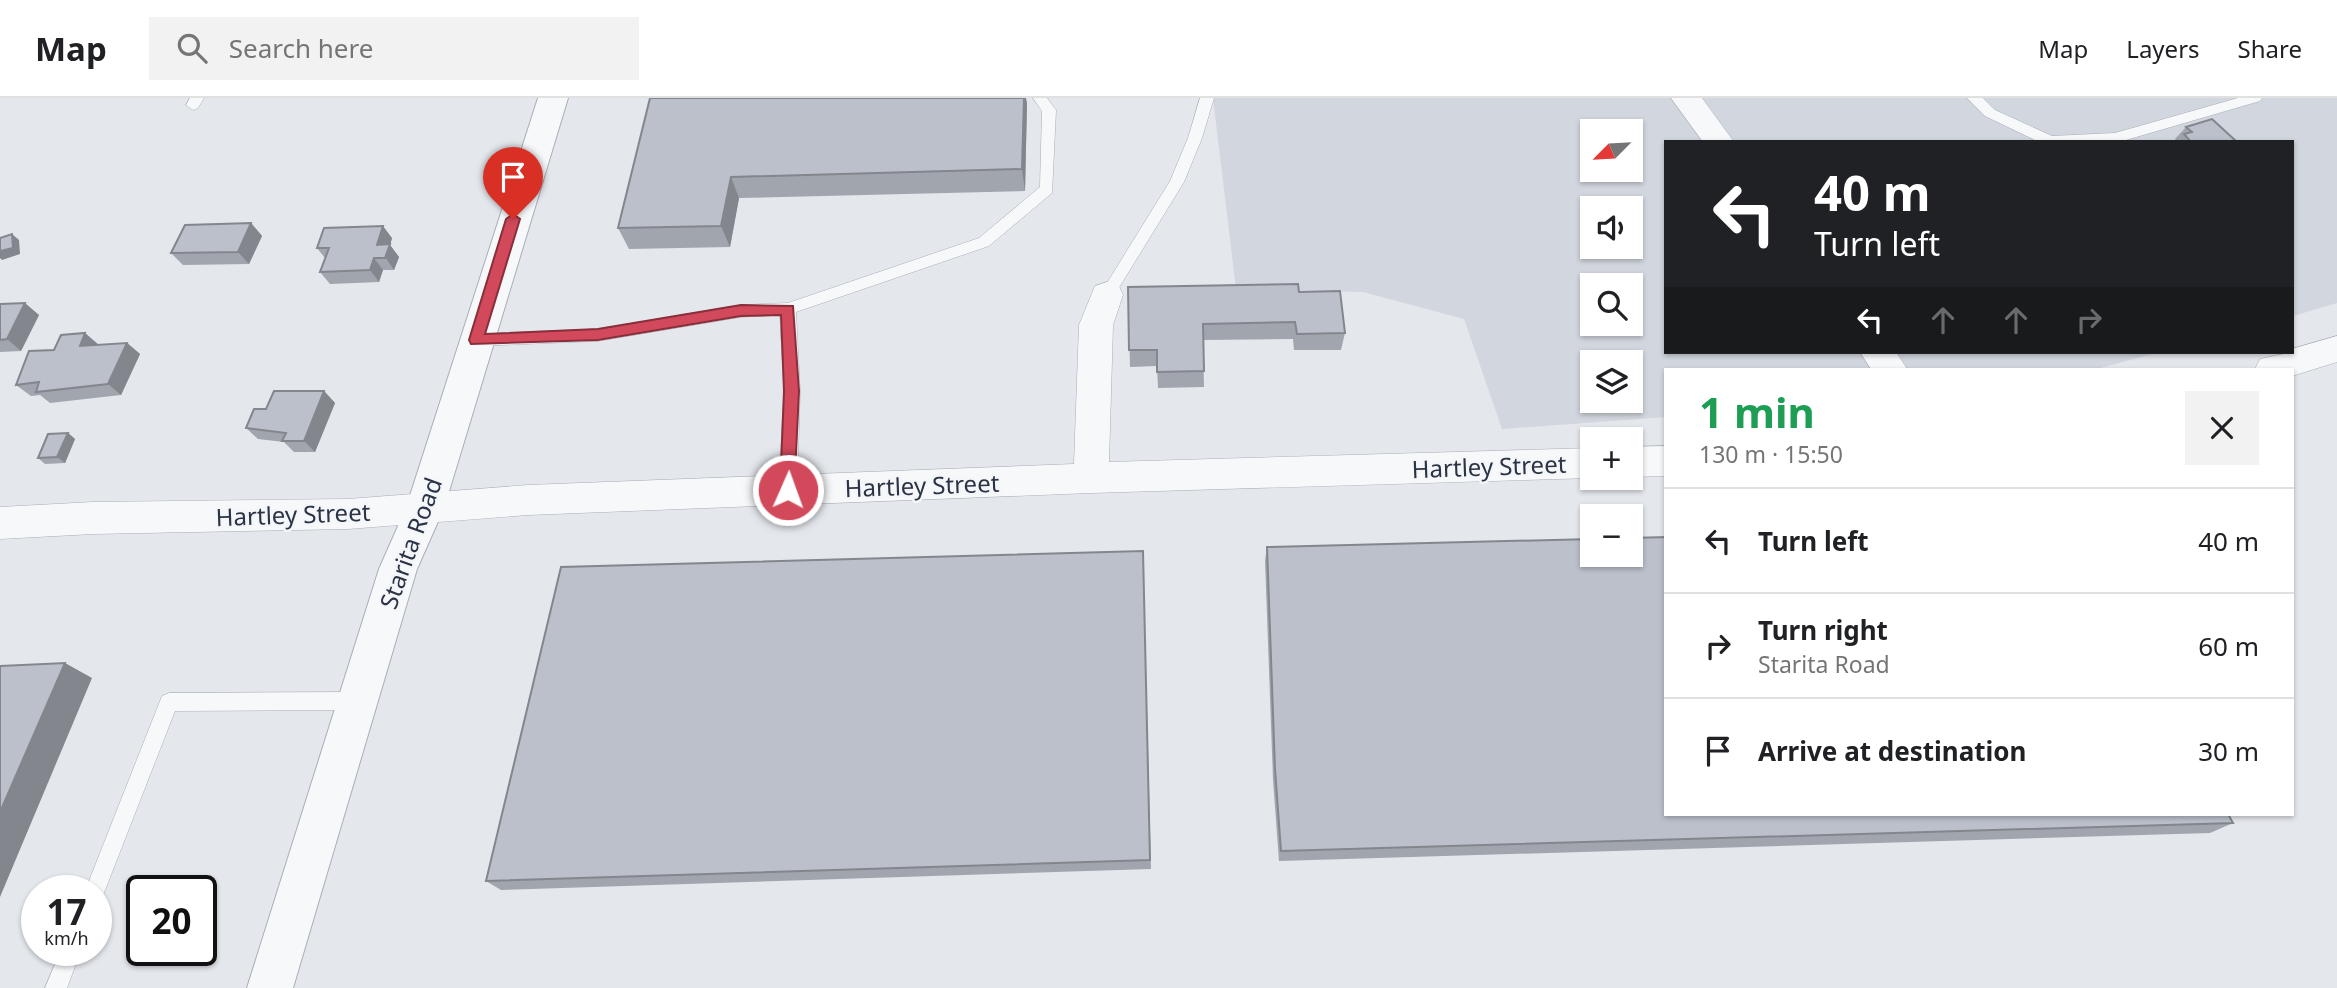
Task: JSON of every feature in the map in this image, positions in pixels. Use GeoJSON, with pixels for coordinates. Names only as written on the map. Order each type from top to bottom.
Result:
{"type":"FeatureCollection","features":[{"type":"Feature","properties":{"kind":"street","name":"Starita Road"},"geometry":{"type":"LineString","coordinates":[[270,988],[398,569],[425,508],[553,98]]}},
{"type":"Feature","properties":{"kind":"street"},"geometry":{"type":"LineString","coordinates":[[1686,98],[1718,140]]}},
{"type":"Feature","properties":{"kind":"street"},"geometry":{"type":"LineString","coordinates":[[1091,478],[1096,325],[1107,295]]}},
{"type":"Feature","properties":{"kind":"street"},"geometry":{"type":"LineString","coordinates":[[2275,368],[2337,349]]}},
{"type":"Feature","properties":{"kind":"street"},"geometry":{"type":"LineString","coordinates":[[1879,354],[1889,368]]}},
{"type":"Feature","properties":{"kind":"street"},"geometry":{"type":"LineString","coordinates":[[1643,462],[1664,461]]}},
{"type":"Feature","properties":{"kind":"street","name":"Hartley Street"},"geometry":{"type":"LineString","coordinates":[[0,523],[93,518],[348,514],[528,500],[1091,478],[1580,463]]}},
{"type":"Feature","properties":{"kind":"lane"},"geometry":{"type":"LineString","coordinates":[[476,340],[598,335],[741,311],[788,309],[984,242],[1047,189],[1049,110],[1040,98]]}},
{"type":"Feature","properties":{"kind":"lane"},"geometry":{"type":"LineString","coordinates":[[1107,295],[1177,182],[1195,138],[1207,98]]}},
{"type":"Feature","properties":{"kind":"lane"},"geometry":{"type":"LineString","coordinates":[[1975,98],[1990,113],[2048,140]]}},
{"type":"Feature","properties":{"kind":"lane"},"geometry":{"type":"LineString","coordinates":[[2072,140],[2115,138],[2255,98]]}},
{"type":"Feature","properties":{"kind":"lane"},"geometry":{"type":"LineString","coordinates":[[788,309],[792,391],[788,490]]}},
{"type":"Feature","properties":{"kind":"lane"},"geometry":{"type":"LineString","coordinates":[[101,875],[169,702],[357,701]]}},
{"type":"Feature","properties":{"kind":"lane"},"geometry":{"type":"LineString","coordinates":[[56,988],[65,966]]}},
{"type":"Feature","properties":{"kind":"shaded area"},"geometry":{"type":"Polygon","coordinates":[[[1213,98],[2337,98],[2337,303],[2294,316],[2294,140],[1664,140],[1664,354],[2152,354],[2100,368],[1664,368],[1664,417],[1502,429],[1464,319],[1363,292],[1236,289],[1213,98]]]}},
{"type":"Feature","properties":{"kind":"building"},"geometry":{"type":"Polygon","coordinates":[[[650,98],[1024,98],[1022,169],[731,177],[721,226],[618,228],[650,98]]]}},
{"type":"Feature","properties":{"kind":"building"},"geometry":{"type":"Polygon","coordinates":[[[2212,119],[2235,140],[2189,140],[2184,134],[2192,132],[2186,127],[2212,119]]]}},
{"type":"Feature","properties":{"kind":"building"},"geometry":{"type":"Polygon","coordinates":[[[251,223],[238,252],[171,253],[185,225],[251,223]]]}},
{"type":"Feature","properties":{"kind":"building"},"geometry":{"type":"Polygon","coordinates":[[[383,226],[377,245],[390,244],[385,258],[374,258],[370,270],[320,272],[329,248],[317,248],[324,228],[383,226]]]}},
{"type":"Feature","properties":{"kind":"building"},"geometry":{"type":"Polygon","coordinates":[[[12,234],[13,248],[0,251],[0,238],[12,234]]]}},
{"type":"Feature","properties":{"kind":"building"},"geometry":{"type":"Polygon","coordinates":[[[1298,284],[1299,292],[1340,291],[1345,333],[1297,334],[1295,322],[1203,324],[1204,371],[1157,372],[1157,350],[1129,350],[1128,287],[1298,284]]]}},
{"type":"Feature","properties":{"kind":"building"},"geometry":{"type":"Polygon","coordinates":[[[25,303],[7,339],[0,340],[0,304],[25,303]]]}},
{"type":"Feature","properties":{"kind":"building"},"geometry":{"type":"Polygon","coordinates":[[[85,333],[80,346],[127,343],[108,384],[36,392],[39,382],[16,385],[29,351],[54,350],[61,335],[85,333]]]}},
{"type":"Feature","properties":{"kind":"building"},"geometry":{"type":"Polygon","coordinates":[[[274,391],[324,391],[304,441],[282,441],[286,433],[246,428],[254,409],[266,409],[274,391]]]}},
{"type":"Feature","properties":{"kind":"building"},"geometry":{"type":"Polygon","coordinates":[[[68,433],[57,457],[38,458],[48,434],[68,433]]]}},
{"type":"Feature","properties":{"kind":"building"},"geometry":{"type":"Polygon","coordinates":[[[1664,537],[1664,816],[2229,816],[2233,823],[1281,851],[1275,769],[1267,547],[1580,539],[1580,567],[1643,567],[1643,538],[1664,537]]]}},
{"type":"Feature","properties":{"kind":"building"},"geometry":{"type":"Polygon","coordinates":[[[1143,551],[1150,860],[486,881],[561,567],[1143,551]]]}},
{"type":"Feature","properties":{"kind":"building"},"geometry":{"type":"Polygon","coordinates":[[[65,663],[0,812],[0,666],[65,663]]]}},
{"type":"Feature","properties":{"kind":"route"},"geometry":{"type":"LineString","coordinates":[[513,219],[476,340],[598,335],[741,311],[788,309],[792,391],[788,490]]}}]}
